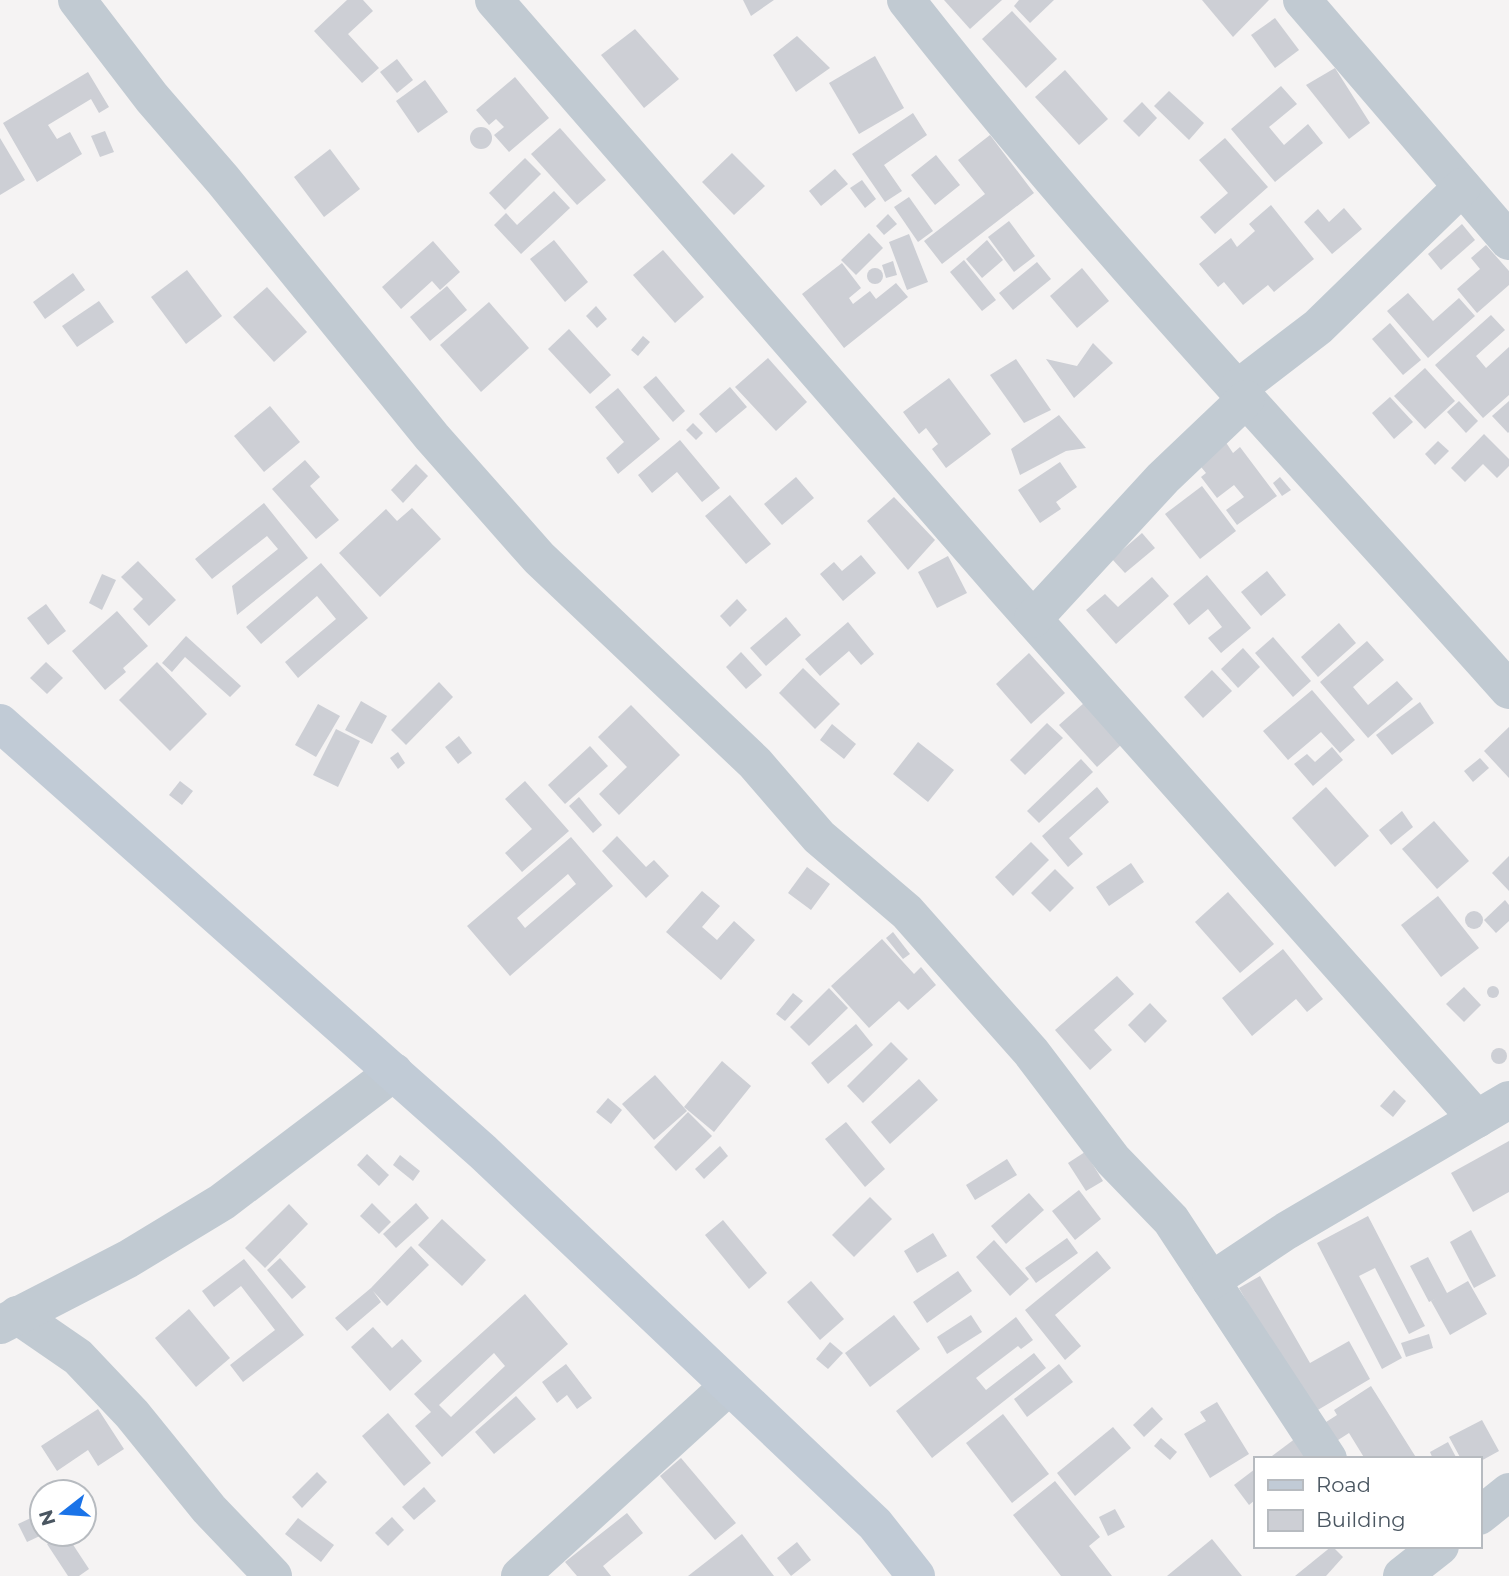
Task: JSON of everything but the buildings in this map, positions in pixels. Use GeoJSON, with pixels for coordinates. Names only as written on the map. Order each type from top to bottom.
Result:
{"type":"FeatureCollection","features":[{"type":"Feature","properties":{"kind":"main road"},"geometry":{"type":"LineString","coordinates":[[0,723],[483,1152],[875,1524],[916,1576]]}},
{"type":"Feature","properties":{"kind":"street"},"geometry":{"type":"LineString","coordinates":[[77,0],[152,98],[223,180],[432,437],[521,538],[755,763],[819,837],[907,912],[1031,1052],[1113,1160],[1171,1220],[1327,1457]]}},
{"type":"Feature","properties":{"kind":"street"},"geometry":{"type":"LineString","coordinates":[[494,0],[1033,619],[1477,1119]]}},
{"type":"Feature","properties":{"kind":"street"},"geometry":{"type":"LineString","coordinates":[[906,0],[996,116],[1241,394],[1509,690]]}},
{"type":"Feature","properties":{"kind":"street"},"geometry":{"type":"LineString","coordinates":[[1302,0],[1509,241]]}},
{"type":"Feature","properties":{"kind":"street"},"geometry":{"type":"LineString","coordinates":[[1033,619],[1241,394],[1318,327],[1462,187]]}},
{"type":"Feature","properties":{"kind":"street"},"geometry":{"type":"LineString","coordinates":[[9,1320],[128,1259],[222,1202],[394,1072]]}},
{"type":"Feature","properties":{"kind":"street"},"geometry":{"type":"LineString","coordinates":[[1211,1281],[1286,1231],[1509,1100]]}},
{"type":"Feature","properties":{"kind":"street"},"geometry":{"type":"LineString","coordinates":[[9,1320],[78,1357],[132,1414],[209,1508],[273,1576]]}},
{"type":"Feature","properties":{"kind":"street"},"geometry":{"type":"LineString","coordinates":[[520,1576],[729,1386]]}},
{"type":"Feature","properties":{"kind":"street"},"geometry":{"type":"LineString","coordinates":[[1481,1514],[1509,1492]]}},
{"type":"Feature","properties":{"kind":"street"},"geometry":{"type":"LineString","coordinates":[[1401,1564],[1436,1548]]}}]}
